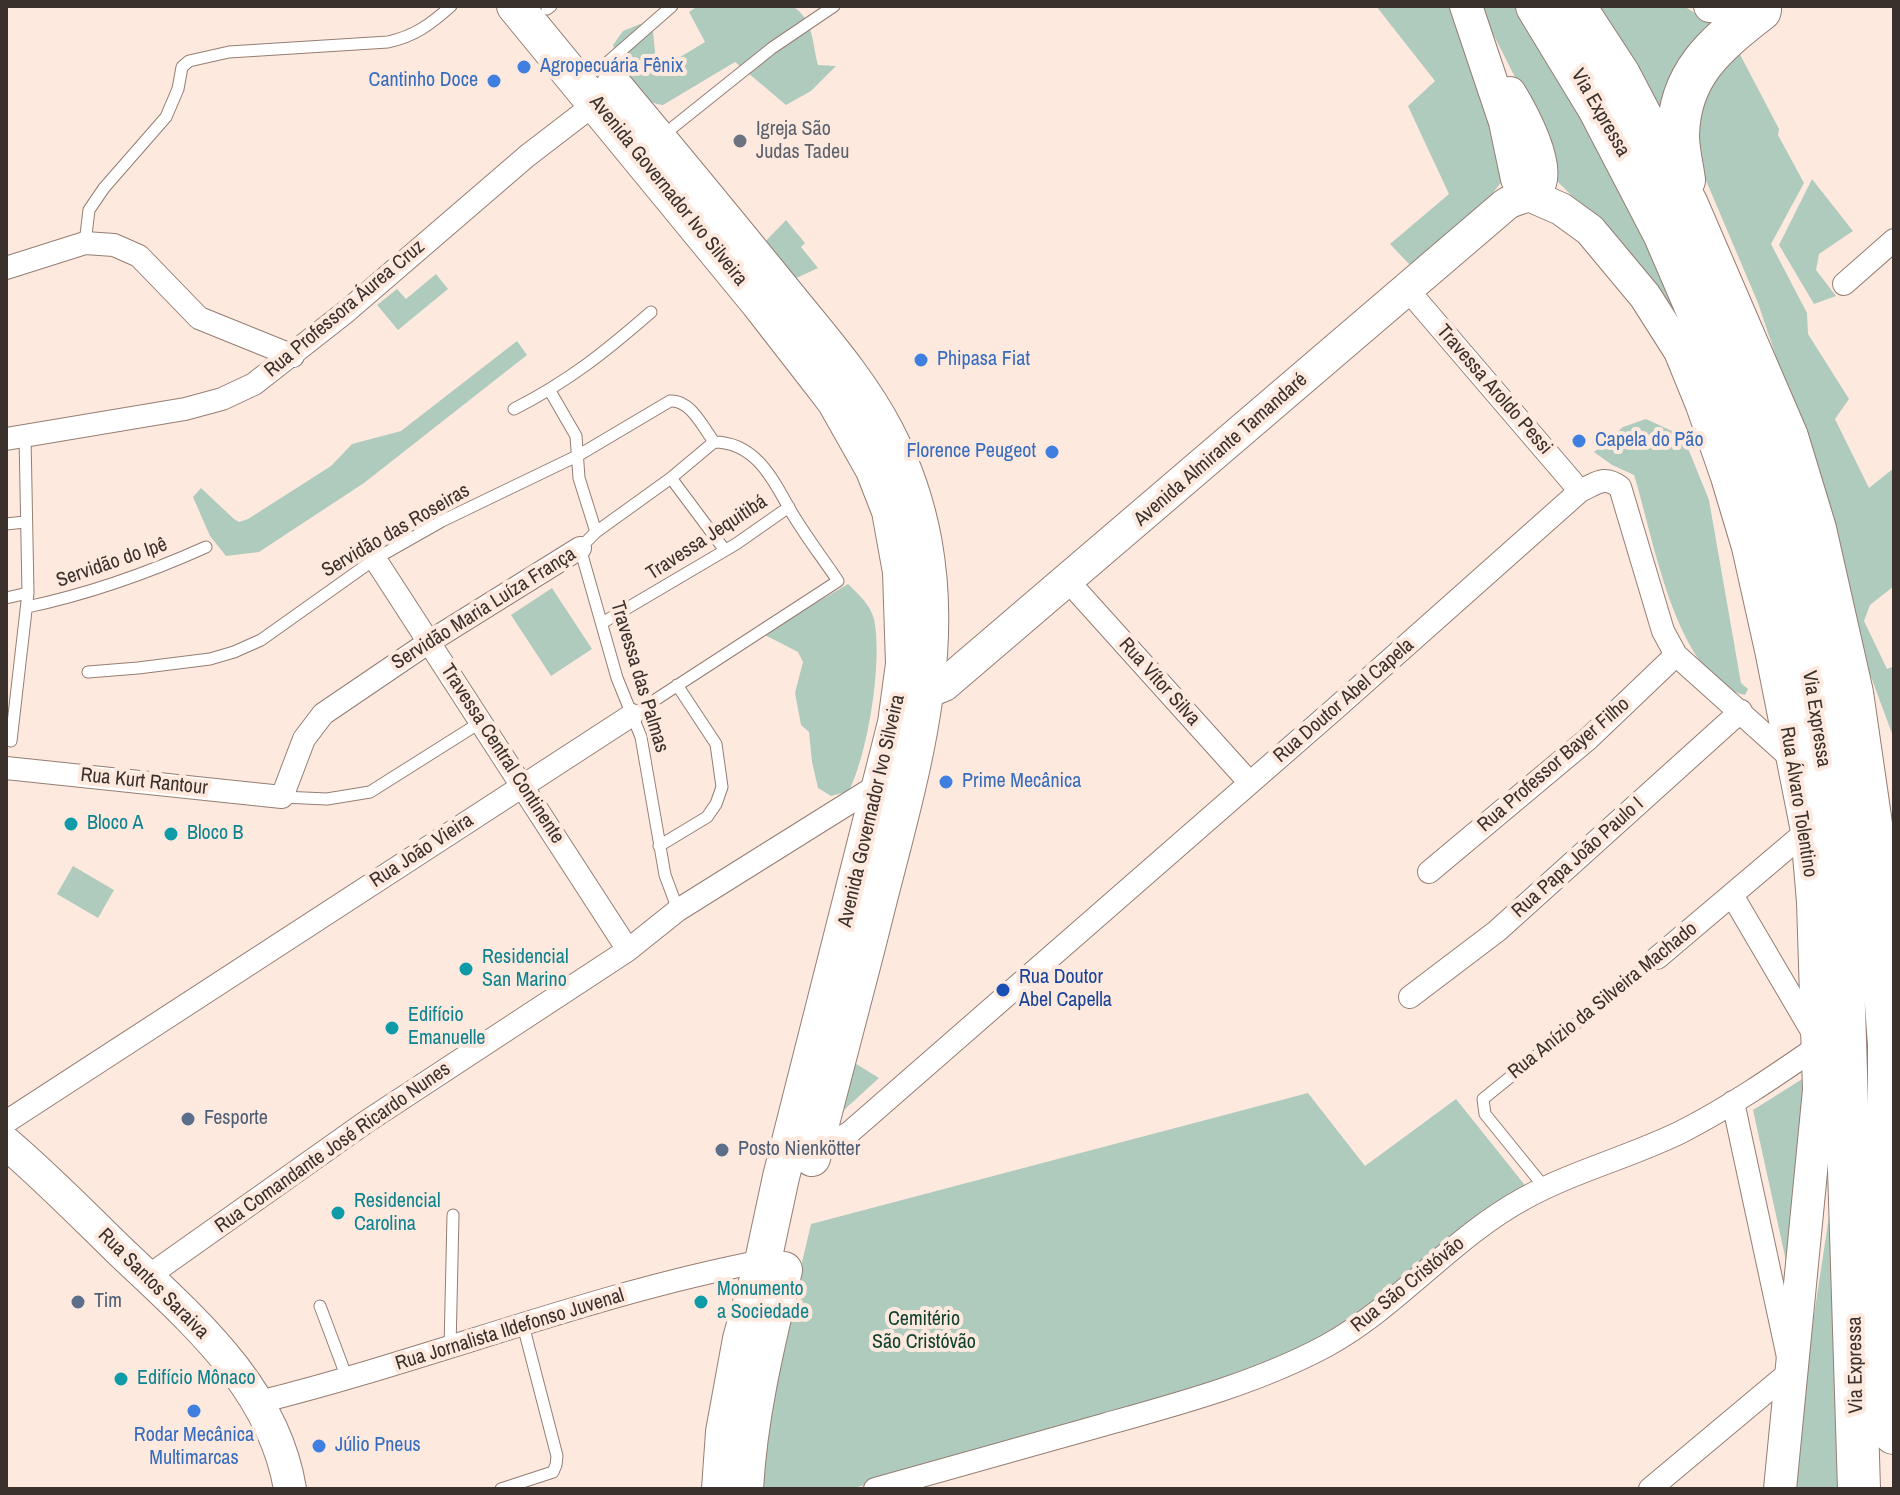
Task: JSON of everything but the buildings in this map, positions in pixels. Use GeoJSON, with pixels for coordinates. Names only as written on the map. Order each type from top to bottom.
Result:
{"type":"FeatureCollection","features":[{"type":"Feature","properties":{"kind":"highway","name":"Via Expressa"},"geometry":{"type":"LineString","coordinates":[[1537,6],[1605,119],[1664,233],[1751,435],[1788,571],[1818,717],[1841,913],[1859,1489]]}},
{"type":"Feature","properties":{"kind":"highway","name":"Via Expressa"},"geometry":{"type":"LineString","coordinates":[[1574,6],[1634,102],[1687,205],[1787,437],[1815,529],[1852,693],[1875,852],[1889,1045],[1894,1433]]}},
{"type":"Feature","properties":{"kind":"highway"},"geometry":{"type":"LineString","coordinates":[[1687,205],[1678,138],[1681,106],[1692,75],[1710,52],[1762,8]]}},
{"type":"Feature","properties":{"kind":"main road"},"geometry":{"type":"LineString","coordinates":[[1466,6],[1472,49],[1527,123],[1536,147],[1541,178],[1539,186],[1519,191]]}},
{"type":"Feature","properties":{"kind":"main road"},"geometry":{"type":"LineString","coordinates":[[1710,6],[1762,8]]}},
{"type":"Feature","properties":{"kind":"main road","name":"Avenida Governador Ivo Silveira"},"geometry":{"type":"LineString","coordinates":[[539,7],[598,86],[799,332],[859,386],[901,464],[918,517],[931,597],[927,692],[914,766],[741,1339],[724,1432],[720,1489]]}},
{"type":"Feature","properties":{"kind":"main road","name":"Avenida Governador Ivo Silveira"},"geometry":{"type":"LineString","coordinates":[[598,86],[658,139],[799,332],[885,495],[896,536],[904,612],[904,664],[896,723],[803,1141],[761,1372],[745,1489]]}},
{"type":"Feature","properties":{"kind":"main road","name":"Avenida Almirante Tamandaré"},"geometry":{"type":"LineString","coordinates":[[927,692],[944,685],[1068,581],[1519,191]]}},
{"type":"Feature","properties":{"kind":"main road","name":"Rua Álvaro Tolentino"},"geometry":{"type":"LineString","coordinates":[[1519,191],[1561,209],[1590,230],[1645,296],[1680,351],[1702,405],[1748,547],[1807,831],[1820,1045],[1819,1090],[1780,1489]]}},
{"type":"Feature","properties":{"kind":"main road","name":"Rua Santos Saraiva"},"geometry":{"type":"LineString","coordinates":[[6,1143],[147,1277],[239,1372],[259,1402],[280,1445],[290,1489]]}},
{"type":"Feature","properties":{"kind":"street","name":"Rua Professora Áurea Cruz"},"geometry":{"type":"LineString","coordinates":[[15,438],[98,426],[213,403],[254,384],[293,356],[527,156],[598,86]]}},
{"type":"Feature","properties":{"kind":"street"},"geometry":{"type":"LineString","coordinates":[[1844,284],[1894,240]]}},
{"type":"Feature","properties":{"kind":"street"},"geometry":{"type":"LineString","coordinates":[[6,268],[85,243],[106,243],[139,256],[199,318],[293,356]]}},
{"type":"Feature","properties":{"kind":"street","name":"Travessa Aroldo Pessi"},"geometry":{"type":"LineString","coordinates":[[1407,289],[1580,491]]}},
{"type":"Feature","properties":{"kind":"street"},"geometry":{"type":"LineString","coordinates":[[1580,491],[1602,480],[1611,480],[1620,487],[1659,619],[1676,655],[1792,759]]}},
{"type":"Feature","properties":{"kind":"street","name":"Rua Doutor Abel Capela"},"geometry":{"type":"LineString","coordinates":[[803,1141],[830,1143],[849,1133],[1580,491]]}},
{"type":"Feature","properties":{"kind":"street","name":"Servidão Maria Luíza França"},"geometry":{"type":"LineString","coordinates":[[282,797],[304,739],[323,714],[429,642],[580,548]]}},
{"type":"Feature","properties":{"kind":"street","name":"Travessa Central Continente"},"geometry":{"type":"LineString","coordinates":[[375,559],[628,950]]}},
{"type":"Feature","properties":{"kind":"street","name":"Rua Vítor Silva"},"geometry":{"type":"LineString","coordinates":[[1068,581],[1250,783]]}},
{"type":"Feature","properties":{"kind":"street","name":"Rua Professor Bayer Filho"},"geometry":{"type":"LineString","coordinates":[[1429,872],[1588,739],[1676,655]]}},
{"type":"Feature","properties":{"kind":"street","name":"Rua Papa João Paulo I"},"geometry":{"type":"LineString","coordinates":[[1410,997],[1497,931],[1741,711]]}},
{"type":"Feature","properties":{"kind":"street","name":"Rua João Vieira"},"geometry":{"type":"LineString","coordinates":[[6,1122],[632,715]]}},
{"type":"Feature","properties":{"kind":"street","name":"Rua Kurt Rantour"},"geometry":{"type":"LineString","coordinates":[[6,768],[282,797]]}},
{"type":"Feature","properties":{"kind":"street","name":"Rua Comandante José Ricardo Nunes"},"geometry":{"type":"LineString","coordinates":[[147,1277],[366,1122],[628,950],[678,910],[881,783]]}},
{"type":"Feature","properties":{"kind":"street","name":"Rua Anízio da Silveira Machado"},"geometry":{"type":"LineString","coordinates":[[1657,958],[1807,831]]}},
{"type":"Feature","properties":{"kind":"street"},"geometry":{"type":"LineString","coordinates":[[1732,895],[1820,1045]]}},
{"type":"Feature","properties":{"kind":"street","name":"Rua São Cristóvão"},"geometry":{"type":"LineString","coordinates":[[875,1489],[1197,1398],[1322,1348],[1358,1328],[1385,1308],[1440,1258],[1497,1215],[1545,1188],[1683,1131],[1820,1045]]}},
{"type":"Feature","properties":{"kind":"street"},"geometry":{"type":"LineString","coordinates":[[1650,1489],[1791,1371],[1733,1102]]}},
{"type":"Feature","properties":{"kind":"street","name":"Rua Jornalista Ildefonso Juvenal"},"geometry":{"type":"LineString","coordinates":[[259,1402],[710,1272],[763,1261]]}},
{"type":"Feature","properties":{"kind":"lane"},"geometry":{"type":"LineString","coordinates":[[85,243],[89,210],[104,188],[166,117],[178,89],[182,67],[189,61],[229,52],[388,42],[410,37],[451,6]]}},
{"type":"Feature","properties":{"kind":"lane"},"geometry":{"type":"LineString","coordinates":[[598,86],[672,6]]}},
{"type":"Feature","properties":{"kind":"lane"},"geometry":{"type":"LineString","coordinates":[[658,139],[772,48],[834,6]]}},
{"type":"Feature","properties":{"kind":"lane"},"geometry":{"type":"LineString","coordinates":[[514,409],[550,391],[583,369],[651,312]]}},
{"type":"Feature","properties":{"kind":"lane"},"geometry":{"type":"LineString","coordinates":[[550,391],[576,436],[579,478],[596,532]]}},
{"type":"Feature","properties":{"kind":"lane","name":"Servidão das Roseiras"},"geometry":{"type":"LineString","coordinates":[[88,672],[210,659],[261,640],[375,559],[442,521],[579,455],[670,401],[685,403],[714,442]]}},
{"type":"Feature","properties":{"kind":"lane"},"geometry":{"type":"LineString","coordinates":[[11,741],[28,593],[25,522],[15,438]]}},
{"type":"Feature","properties":{"kind":"lane"},"geometry":{"type":"LineString","coordinates":[[714,442],[737,444],[758,461],[782,492],[789,507]]}},
{"type":"Feature","properties":{"kind":"lane","name":"Servidão Maria Luíza França"},"geometry":{"type":"LineString","coordinates":[[580,548],[596,532],[671,478],[714,442]]}},
{"type":"Feature","properties":{"kind":"lane"},"geometry":{"type":"LineString","coordinates":[[671,478],[724,549]]}},
{"type":"Feature","properties":{"kind":"lane","name":"Travessa Jequitibá"},"geometry":{"type":"LineString","coordinates":[[602,623],[736,544],[789,507]]}},
{"type":"Feature","properties":{"kind":"lane","name":"Rua João Vieira"},"geometry":{"type":"LineString","coordinates":[[632,715],[838,581],[789,507]]}},
{"type":"Feature","properties":{"kind":"lane"},"geometry":{"type":"LineString","coordinates":[[6,524],[25,522]]}},
{"type":"Feature","properties":{"kind":"lane","name":"Servidão do Ipê"},"geometry":{"type":"LineString","coordinates":[[27,607],[108,586],[206,547]]}},
{"type":"Feature","properties":{"kind":"lane","name":"Travessa das Palmas"},"geometry":{"type":"LineString","coordinates":[[580,548],[617,678],[647,762],[665,875],[678,910]]}},
{"type":"Feature","properties":{"kind":"lane"},"geometry":{"type":"LineString","coordinates":[[6,598],[28,593]]}},
{"type":"Feature","properties":{"kind":"lane"},"geometry":{"type":"LineString","coordinates":[[659,846],[707,817],[722,787],[716,744],[677,685]]}},
{"type":"Feature","properties":{"kind":"lane"},"geometry":{"type":"LineString","coordinates":[[282,797],[327,799],[370,792],[481,722]]}},
{"type":"Feature","properties":{"kind":"lane","name":"Rua Anízio da Silveira Machado"},"geometry":{"type":"LineString","coordinates":[[1545,1188],[1485,1114],[1483,1099],[1657,958]]}},
{"type":"Feature","properties":{"kind":"lane"},"geometry":{"type":"LineString","coordinates":[[450,1348],[453,1215]]}},
{"type":"Feature","properties":{"kind":"lane"},"geometry":{"type":"LineString","coordinates":[[320,1306],[347,1378]]}},
{"type":"Feature","properties":{"kind":"lane"},"geometry":{"type":"LineString","coordinates":[[501,1489],[553,1472],[556,1465],[557,1456],[523,1325]]}},
{"type":"Feature","properties":{"kind":"green space"},"geometry":{"type":"Polygon","coordinates":[[[698,6],[792,6],[808,25],[818,65],[836,66],[811,91],[786,105],[735,62],[663,105],[653,103],[630,83],[613,45],[623,31],[640,24],[653,32],[657,71],[705,42],[689,12],[698,6]]]}},
{"type":"Feature","properties":{"kind":"green space"},"geometry":{"type":"Polygon","coordinates":[[[1376,6],[1455,6],[1487,83],[1503,180],[1485,203],[1411,266],[1390,244],[1449,194],[1408,106],[1435,81],[1376,6]]]}},
{"type":"Feature","properties":{"kind":"green space"},"geometry":{"type":"Polygon","coordinates":[[[1479,6],[1519,6],[1575,94],[1700,357],[1597,221],[1552,176],[1524,95],[1479,6]]]}},
{"type":"Feature","properties":{"kind":"green space"},"geometry":{"type":"Polygon","coordinates":[[[1594,6],[1684,6],[1702,18],[1721,23],[1668,129],[1594,6]]]}},
{"type":"Feature","properties":{"kind":"green space"},"geometry":{"type":"Polygon","coordinates":[[[1733,41],[1804,183],[1771,244],[1807,313],[1808,334],[1849,399],[1835,419],[1869,488],[1894,468],[1894,586],[1870,605],[1864,621],[1887,669],[1894,666],[1894,739],[1860,647],[1806,446],[1758,303],[1702,171],[1690,97],[1733,41]]]}},
{"type":"Feature","properties":{"kind":"green space"},"geometry":{"type":"Polygon","coordinates":[[[1812,179],[1853,231],[1819,254],[1816,270],[1836,296],[1814,304],[1779,245],[1812,179]]]}},
{"type":"Feature","properties":{"kind":"green space"},"geometry":{"type":"Polygon","coordinates":[[[786,220],[805,243],[801,247],[818,268],[790,281],[761,246],[786,220]]]}},
{"type":"Feature","properties":{"kind":"green space"},"geometry":{"type":"Polygon","coordinates":[[[436,274],[448,289],[398,330],[377,305],[397,289],[406,299],[436,274]]]}},
{"type":"Feature","properties":{"kind":"green space"},"geometry":{"type":"Polygon","coordinates":[[[517,341],[527,355],[364,483],[259,552],[226,556],[210,536],[193,497],[201,488],[234,519],[239,522],[248,519],[331,466],[352,444],[401,431],[517,341]]]}},
{"type":"Feature","properties":{"kind":"green space"},"geometry":{"type":"Polygon","coordinates":[[[1646,419],[1683,436],[1709,500],[1741,683],[1748,689],[1745,695],[1721,683],[1701,662],[1684,634],[1670,601],[1634,475],[1594,452],[1623,427],[1646,419]]]}},
{"type":"Feature","properties":{"kind":"green space"},"geometry":{"type":"Polygon","coordinates":[[[848,584],[867,604],[874,619],[877,658],[868,731],[856,774],[849,791],[831,796],[818,788],[809,732],[801,725],[795,693],[803,662],[798,652],[763,634],[848,584]]]}},
{"type":"Feature","properties":{"kind":"green space"},"geometry":{"type":"Polygon","coordinates":[[[552,588],[592,649],[551,676],[511,615],[552,588]]]}},
{"type":"Feature","properties":{"kind":"green space"},"geometry":{"type":"Polygon","coordinates":[[[73,866],[114,890],[98,918],[57,894],[73,866]]]}},
{"type":"Feature","properties":{"kind":"green space"},"geometry":{"type":"Polygon","coordinates":[[[853,1062],[879,1078],[843,1111],[853,1062]]]}},
{"type":"Feature","properties":{"kind":"green space"},"geometry":{"type":"Polygon","coordinates":[[[1807,1076],[1788,1270],[1753,1110],[1807,1076]]]}},
{"type":"Feature","properties":{"kind":"green space","name":"Cemitério São Cristóvão"},"geometry":{"type":"Polygon","coordinates":[[[1308,1093],[1365,1166],[1456,1099],[1528,1189],[1373,1313],[1321,1340],[1182,1398],[850,1489],[761,1489],[773,1386],[811,1224],[1308,1093]]]}},
{"type":"Feature","properties":{"kind":"green space"},"geometry":{"type":"Polygon","coordinates":[[[1830,1210],[1850,1489],[1795,1489],[1802,1394],[1830,1210]]]}},
{"type":"Feature","properties":{"kind":"place","name":"Agropecuária Fênix"},"geometry":{"type":"Point","coordinates":[524,67]}},
{"type":"Feature","properties":{"kind":"place","name":"Cantinho Doce"},"geometry":{"type":"Point","coordinates":[494,81]}},
{"type":"Feature","properties":{"kind":"place","name":"Igreja São Judas Tadeu"},"geometry":{"type":"Point","coordinates":[740,141]}},
{"type":"Feature","properties":{"kind":"place","name":"Phipasa Fiat"},"geometry":{"type":"Point","coordinates":[921,360]}},
{"type":"Feature","properties":{"kind":"place","name":"Capela do Pão"},"geometry":{"type":"Point","coordinates":[1579,441]}},
{"type":"Feature","properties":{"kind":"place","name":"Florence Peugeot"},"geometry":{"type":"Point","coordinates":[1052,452]}},
{"type":"Feature","properties":{"kind":"place","name":"Prime Mecânica"},"geometry":{"type":"Point","coordinates":[946,782]}},
{"type":"Feature","properties":{"kind":"place","name":"Bloco A"},"geometry":{"type":"Point","coordinates":[71,824]}},
{"type":"Feature","properties":{"kind":"place","name":"Bloco B"},"geometry":{"type":"Point","coordinates":[171,834]}},
{"type":"Feature","properties":{"kind":"place","name":"Residencial San Marino"},"geometry":{"type":"Point","coordinates":[466,969]}},
{"type":"Feature","properties":{"kind":"place","name":"Rua Doutor Abel Capella"},"geometry":{"type":"Point","coordinates":[1003,990]}},
{"type":"Feature","properties":{"kind":"place","name":"Edifício Emanuelle"},"geometry":{"type":"Point","coordinates":[392,1028]}},
{"type":"Feature","properties":{"kind":"place","name":"Fesporte"},"geometry":{"type":"Point","coordinates":[188,1119]}},
{"type":"Feature","properties":{"kind":"place","name":"Posto Nienkötter"},"geometry":{"type":"Point","coordinates":[722,1150]}},
{"type":"Feature","properties":{"kind":"place","name":"Residencial Carolina"},"geometry":{"type":"Point","coordinates":[338,1213]}},
{"type":"Feature","properties":{"kind":"place","name":"Tim"},"geometry":{"type":"Point","coordinates":[78,1302]}},
{"type":"Feature","properties":{"kind":"place","name":"Monumento a Sociedade"},"geometry":{"type":"Point","coordinates":[701,1302]}},
{"type":"Feature","properties":{"kind":"place","name":"Edifício Mônaco"},"geometry":{"type":"Point","coordinates":[121,1379]}},
{"type":"Feature","properties":{"kind":"place","name":"Rodar Mecânica Multimarcas"},"geometry":{"type":"Point","coordinates":[194,1411]}},
{"type":"Feature","properties":{"kind":"place","name":"Júlio Pneus"},"geometry":{"type":"Point","coordinates":[319,1446]}}]}
